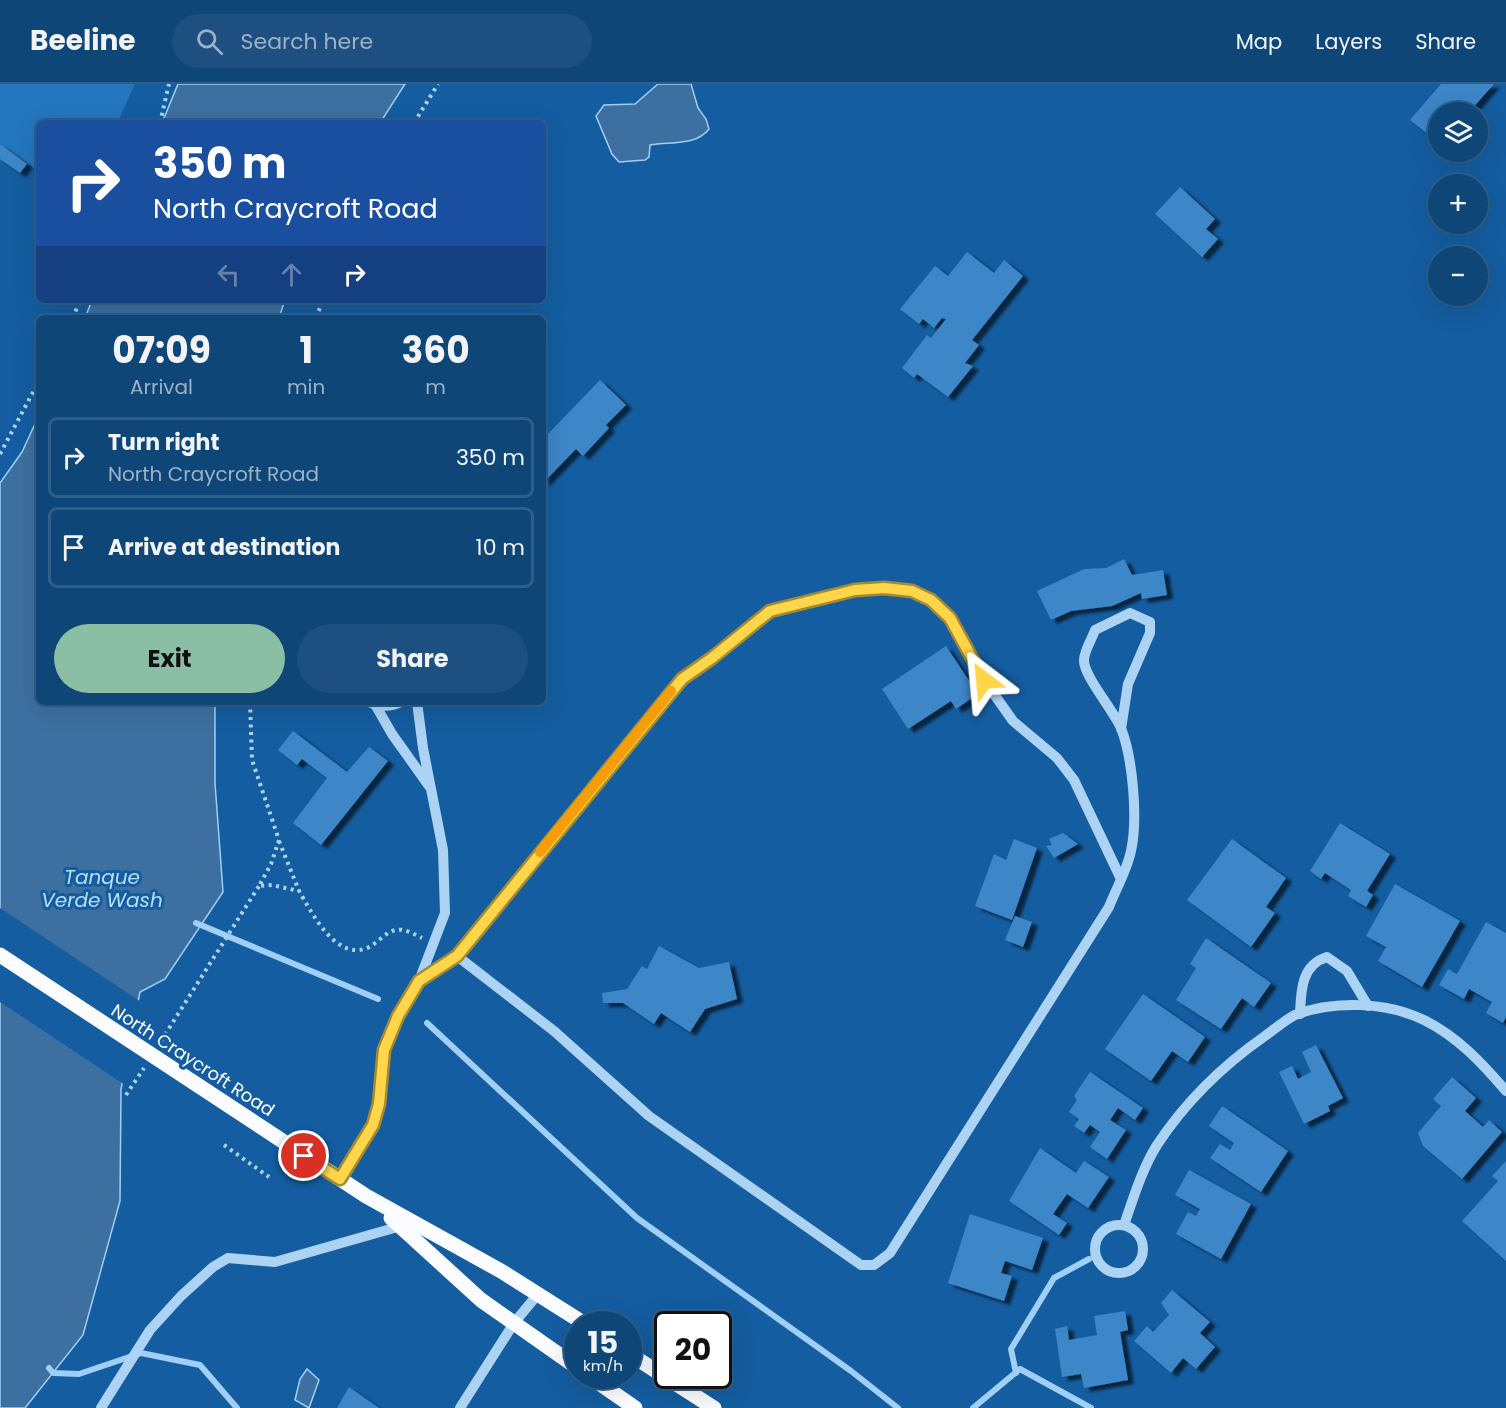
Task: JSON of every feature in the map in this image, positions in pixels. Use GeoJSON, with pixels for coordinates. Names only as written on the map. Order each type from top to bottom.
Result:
{"type":"FeatureCollection","features":[{"type":"Feature","properties":{"kind":"main road","name":"North Craycroft Road"},"geometry":{"type":"LineString","coordinates":[[0,955],[366,1196],[565,1311]]}},
{"type":"Feature","properties":{"kind":"main road","name":"North Craycroft Road"},"geometry":{"type":"LineString","coordinates":[[366,1196],[481,1300],[564,1358]]}},
{"type":"Feature","properties":{"kind":"main road"},"geometry":{"type":"LineString","coordinates":[[642,1362],[714,1408]]}},
{"type":"Feature","properties":{"kind":"main road"},"geometry":{"type":"LineString","coordinates":[[608,1389],[635,1408]]}},
{"type":"Feature","properties":{"kind":"street"},"geometry":{"type":"LineString","coordinates":[[419,981],[457,956],[682,679],[770,611],[855,590],[884,588],[912,591],[931,600],[950,618],[984,680],[1013,721],[1057,758],[1074,780],[1120,877]]}},
{"type":"Feature","properties":{"kind":"street"},"geometry":{"type":"LineString","coordinates":[[457,956],[554,1031],[649,1116],[861,1265],[874,1265],[890,1253],[1109,907],[1131,852],[1133,812],[1130,772],[1121,729],[1089,677],[1084,661],[1095,630],[1130,613],[1150,622],[1150,633],[1128,684],[1121,729]]}},
{"type":"Feature","properties":{"kind":"street"},"geometry":{"type":"LineString","coordinates":[[373,705],[431,789]]}},
{"type":"Feature","properties":{"kind":"street"},"geometry":{"type":"LineString","coordinates":[[340,1179],[373,1125],[379,1104],[384,1050],[390,1032],[419,981],[445,913],[446,881],[443,850],[417,705]]}},
{"type":"Feature","properties":{"kind":"street"},"geometry":{"type":"LineString","coordinates":[[1300,1014],[1302,982],[1316,960],[1327,957],[1347,971],[1368,1006]]}},
{"type":"Feature","properties":{"kind":"street"},"geometry":{"type":"LineString","coordinates":[[1124,1225],[1134,1194],[1156,1147],[1193,1098],[1230,1060],[1300,1014],[1320,1008],[1368,1006],[1389,1009],[1424,1020],[1479,1060],[1506,1091]]}},
{"type":"Feature","properties":{"kind":"street"},"geometry":{"type":"LineString","coordinates":[[1124,1225],[1140,1236],[1143,1252],[1133,1268],[1114,1273],[1099,1262],[1095,1245],[1099,1235],[1107,1228],[1124,1225]]}},
{"type":"Feature","properties":{"kind":"street"},"geometry":{"type":"LineString","coordinates":[[100,1408],[150,1330],[213,1267],[228,1258],[276,1262],[401,1226]]}},
{"type":"Feature","properties":{"kind":"street"},"geometry":{"type":"LineString","coordinates":[[460,1408],[514,1323],[538,1294]]}},
{"type":"Feature","properties":{"kind":"path"},"geometry":{"type":"LineString","coordinates":[[161,120],[169,84]]}},
{"type":"Feature","properties":{"kind":"path"},"geometry":{"type":"LineString","coordinates":[[416,120],[438,84]]}},
{"type":"Feature","properties":{"kind":"path"},"geometry":{"type":"LineString","coordinates":[[0,454],[36,387]]}},
{"type":"Feature","properties":{"kind":"path"},"geometry":{"type":"LineString","coordinates":[[250,705],[252,760],[299,891],[315,918],[337,942],[347,948],[366,949],[396,930],[404,930],[433,944]]}},
{"type":"Feature","properties":{"kind":"path"},"geometry":{"type":"LineString","coordinates":[[192,992],[259,886],[271,864],[279,840]]}},
{"type":"Feature","properties":{"kind":"path"},"geometry":{"type":"LineString","coordinates":[[259,886],[272,885],[299,891]]}},
{"type":"Feature","properties":{"kind":"path"},"geometry":{"type":"LineString","coordinates":[[224,1145],[269,1178]]}},
{"type":"Feature","properties":{"kind":"shaded area"},"geometry":{"type":"Polygon","coordinates":[[[0,84],[135,84],[118,120],[36,120],[36,170],[0,144],[0,84]]]}},
{"type":"Feature","properties":{"kind":"water"},"geometry":{"type":"Polygon","coordinates":[[[178,84],[405,84],[382,120],[163,120],[178,84]]]}},
{"type":"Feature","properties":{"kind":"water"},"geometry":{"type":"Polygon","coordinates":[[[658,84],[691,84],[698,108],[706,119],[709,129],[697,139],[650,145],[649,157],[645,160],[619,162],[612,154],[596,116],[604,105],[635,104],[658,84]]]}},
{"type":"Feature","properties":{"kind":"water"},"geometry":{"type":"Polygon","coordinates":[[[91,303],[284,303],[280,315],[86,315],[91,303]]]}},
{"type":"Feature","properties":{"kind":"water","name":"Tanque Verde Wash"},"geometry":{"type":"Polygon","coordinates":[[[36,422],[36,705],[215,705],[215,783],[223,892],[165,979],[140,992],[121,1089],[120,1201],[83,1335],[25,1408],[0,1408],[0,483],[22,452],[36,422]]]}},
{"type":"Feature","properties":{"kind":"water"},"geometry":{"type":"Polygon","coordinates":[[[307,1369],[319,1380],[309,1408],[295,1400],[300,1379],[307,1369]]]}},
{"type":"Feature","properties":{"kind":"pier"},"geometry":{"type":"Polygon","coordinates":[[[0,908],[141,1002],[125,1085],[0,1002],[0,908]]]}},
{"type":"Feature","properties":{"kind":"building"},"geometry":{"type":"Polygon","coordinates":[[[1441,84],[1494,84],[1478,102],[1428,102],[1428,134],[1410,120],[1441,84]]]}},
{"type":"Feature","properties":{"kind":"building"},"geometry":{"type":"Polygon","coordinates":[[[0,144],[27,164],[20,173],[0,159],[0,144]]]}},
{"type":"Feature","properties":{"kind":"building"},"geometry":{"type":"Polygon","coordinates":[[[1180,187],[1215,219],[1206,229],[1218,239],[1202,257],[1155,214],[1180,187]]]}},
{"type":"Feature","properties":{"kind":"building"},"geometry":{"type":"Polygon","coordinates":[[[967,252],[994,273],[1004,260],[1023,276],[972,340],[979,345],[965,363],[973,366],[948,397],[917,374],[914,378],[902,368],[927,335],[931,338],[946,319],[942,318],[934,328],[923,319],[919,324],[900,309],[935,266],[948,276],[967,252]]]}},
{"type":"Feature","properties":{"kind":"building"},"geometry":{"type":"Polygon","coordinates":[[[600,380],[626,405],[606,425],[609,428],[583,456],[576,449],[546,480],[546,436],[600,380]]]}},
{"type":"Feature","properties":{"kind":"building"},"geometry":{"type":"Polygon","coordinates":[[[1124,559],[1132,575],[1163,570],[1167,595],[1142,599],[1141,593],[1112,606],[1071,611],[1051,620],[1037,591],[1084,569],[1106,568],[1124,559]]]}},
{"type":"Feature","properties":{"kind":"building"},"geometry":{"type":"Polygon","coordinates":[[[946,646],[978,694],[956,709],[951,701],[908,729],[882,689],[946,646]]]}},
{"type":"Feature","properties":{"kind":"building"},"geometry":{"type":"Polygon","coordinates":[[[293,731],[347,772],[369,747],[388,761],[321,845],[293,823],[327,778],[302,759],[297,765],[278,750],[293,731]]]}},
{"type":"Feature","properties":{"kind":"building"},"geometry":{"type":"Polygon","coordinates":[[[1340,823],[1390,854],[1367,891],[1373,895],[1366,907],[1348,896],[1351,890],[1325,873],[1321,879],[1310,871],[1340,823]]]}},
{"type":"Feature","properties":{"kind":"building"},"geometry":{"type":"Polygon","coordinates":[[[1063,833],[1078,844],[1054,858],[1046,846],[1052,845],[1049,839],[1063,833]]]}},
{"type":"Feature","properties":{"kind":"building"},"geometry":{"type":"Polygon","coordinates":[[[1014,839],[1037,848],[1012,920],[975,906],[994,854],[1006,860],[1014,839]]]}},
{"type":"Feature","properties":{"kind":"building"},"geometry":{"type":"Polygon","coordinates":[[[1232,839],[1286,878],[1266,907],[1275,913],[1251,947],[1187,900],[1232,839]]]}},
{"type":"Feature","properties":{"kind":"building"},"geometry":{"type":"Polygon","coordinates":[[[1395,884],[1460,921],[1422,987],[1378,961],[1386,947],[1366,936],[1395,884]]]}},
{"type":"Feature","properties":{"kind":"building"},"geometry":{"type":"Polygon","coordinates":[[[1015,916],[1032,922],[1023,947],[1005,940],[1015,916]]]}},
{"type":"Feature","properties":{"kind":"building"},"geometry":{"type":"Polygon","coordinates":[[[1486,922],[1506,933],[1506,1017],[1503,1023],[1486,1013],[1492,1002],[1469,989],[1464,999],[1439,985],[1448,969],[1457,974],[1486,922]]]}},
{"type":"Feature","properties":{"kind":"building"},"geometry":{"type":"Polygon","coordinates":[[[1206,938],[1271,983],[1254,1007],[1242,998],[1221,1029],[1176,1000],[1196,968],[1190,964],[1206,938]]]}},
{"type":"Feature","properties":{"kind":"building"},"geometry":{"type":"Polygon","coordinates":[[[659,946],[699,968],[729,962],[737,999],[705,1009],[690,1032],[661,1013],[654,1024],[623,1003],[603,1003],[602,993],[627,989],[642,966],[647,969],[659,946]]]}},
{"type":"Feature","properties":{"kind":"building"},"geometry":{"type":"Polygon","coordinates":[[[1143,994],[1205,1037],[1188,1062],[1172,1051],[1151,1081],[1105,1049],[1143,994]]]}},
{"type":"Feature","properties":{"kind":"building"},"geometry":{"type":"Polygon","coordinates":[[[1316,1045],[1343,1098],[1328,1106],[1330,1111],[1304,1124],[1279,1072],[1292,1066],[1298,1079],[1311,1072],[1302,1052],[1316,1045]]]}},
{"type":"Feature","properties":{"kind":"building"},"geometry":{"type":"Polygon","coordinates":[[[1090,1072],[1143,1108],[1135,1120],[1118,1108],[1110,1120],[1126,1130],[1107,1159],[1090,1147],[1100,1132],[1090,1125],[1084,1133],[1074,1126],[1079,1119],[1069,1112],[1077,1100],[1074,1096],[1090,1072]]]}},
{"type":"Feature","properties":{"kind":"building"},"geometry":{"type":"Polygon","coordinates":[[[1452,1077],[1476,1098],[1465,1111],[1483,1127],[1489,1120],[1502,1132],[1462,1179],[1423,1146],[1418,1133],[1441,1106],[1433,1099],[1452,1077]]]}},
{"type":"Feature","properties":{"kind":"building"},"geometry":{"type":"Polygon","coordinates":[[[1222,1106],[1288,1151],[1261,1192],[1210,1158],[1220,1144],[1230,1150],[1234,1143],[1209,1126],[1222,1106]]]}},
{"type":"Feature","properties":{"kind":"building"},"geometry":{"type":"Polygon","coordinates":[[[1040,1148],[1076,1173],[1084,1161],[1109,1177],[1088,1208],[1067,1194],[1053,1214],[1067,1223],[1059,1235],[1009,1201],[1040,1148]]]}},
{"type":"Feature","properties":{"kind":"building"},"geometry":{"type":"Polygon","coordinates":[[[1506,1161],[1506,1261],[1462,1221],[1498,1181],[1492,1176],[1506,1161]]]}},
{"type":"Feature","properties":{"kind":"building"},"geometry":{"type":"Polygon","coordinates":[[[1189,1170],[1251,1204],[1221,1259],[1176,1234],[1188,1212],[1196,1216],[1200,1209],[1175,1195],[1189,1170]]]}},
{"type":"Feature","properties":{"kind":"building"},"geometry":{"type":"Polygon","coordinates":[[[970,1214],[1043,1238],[1032,1270],[1005,1261],[1001,1273],[1012,1276],[1004,1301],[948,1283],[970,1214]]]}},
{"type":"Feature","properties":{"kind":"building"},"geometry":{"type":"Polygon","coordinates":[[[1172,1290],[1210,1322],[1200,1333],[1215,1347],[1196,1369],[1183,1358],[1171,1373],[1134,1341],[1147,1326],[1153,1332],[1169,1315],[1161,1303],[1172,1290]]]}},
{"type":"Feature","properties":{"kind":"building"},"geometry":{"type":"Polygon","coordinates":[[[1125,1311],[1128,1330],[1120,1332],[1128,1380],[1084,1388],[1081,1374],[1062,1377],[1055,1329],[1067,1326],[1069,1340],[1097,1335],[1094,1316],[1125,1311]]]}},
{"type":"Feature","properties":{"kind":"building"},"geometry":{"type":"Polygon","coordinates":[[[349,1387],[379,1408],[337,1408],[349,1387]]]}},
{"type":"Feature","properties":{"kind":"waterway"},"geometry":{"type":"LineString","coordinates":[[196,923],[378,999]]}},
{"type":"Feature","properties":{"kind":"waterway"},"geometry":{"type":"LineString","coordinates":[[427,1023],[637,1218],[851,1371],[898,1408]]}},
{"type":"Feature","properties":{"kind":"waterway"},"geometry":{"type":"LineString","coordinates":[[1016,1373],[1011,1349],[1054,1278],[1089,1259]]}},
{"type":"Feature","properties":{"kind":"waterway"},"geometry":{"type":"LineString","coordinates":[[49,1368],[53,1373],[79,1374],[141,1353],[200,1365],[237,1408]]}},
{"type":"Feature","properties":{"kind":"waterway"},"geometry":{"type":"LineString","coordinates":[[973,1408],[1020,1369],[1091,1408]]}},
{"type":"Feature","properties":{"kind":"slow traffic"},"geometry":{"type":"LineString","coordinates":[[540,852],[671,691]]}},
{"type":"Feature","properties":{"kind":"route"},"geometry":{"type":"LineString","coordinates":[[304,1156],[340,1179],[373,1125],[379,1104],[384,1050],[398,1016],[419,981],[457,956],[644,722],[682,679],[770,611],[855,590],[884,588],[912,591],[931,600],[950,618],[984,680]]}}]}
